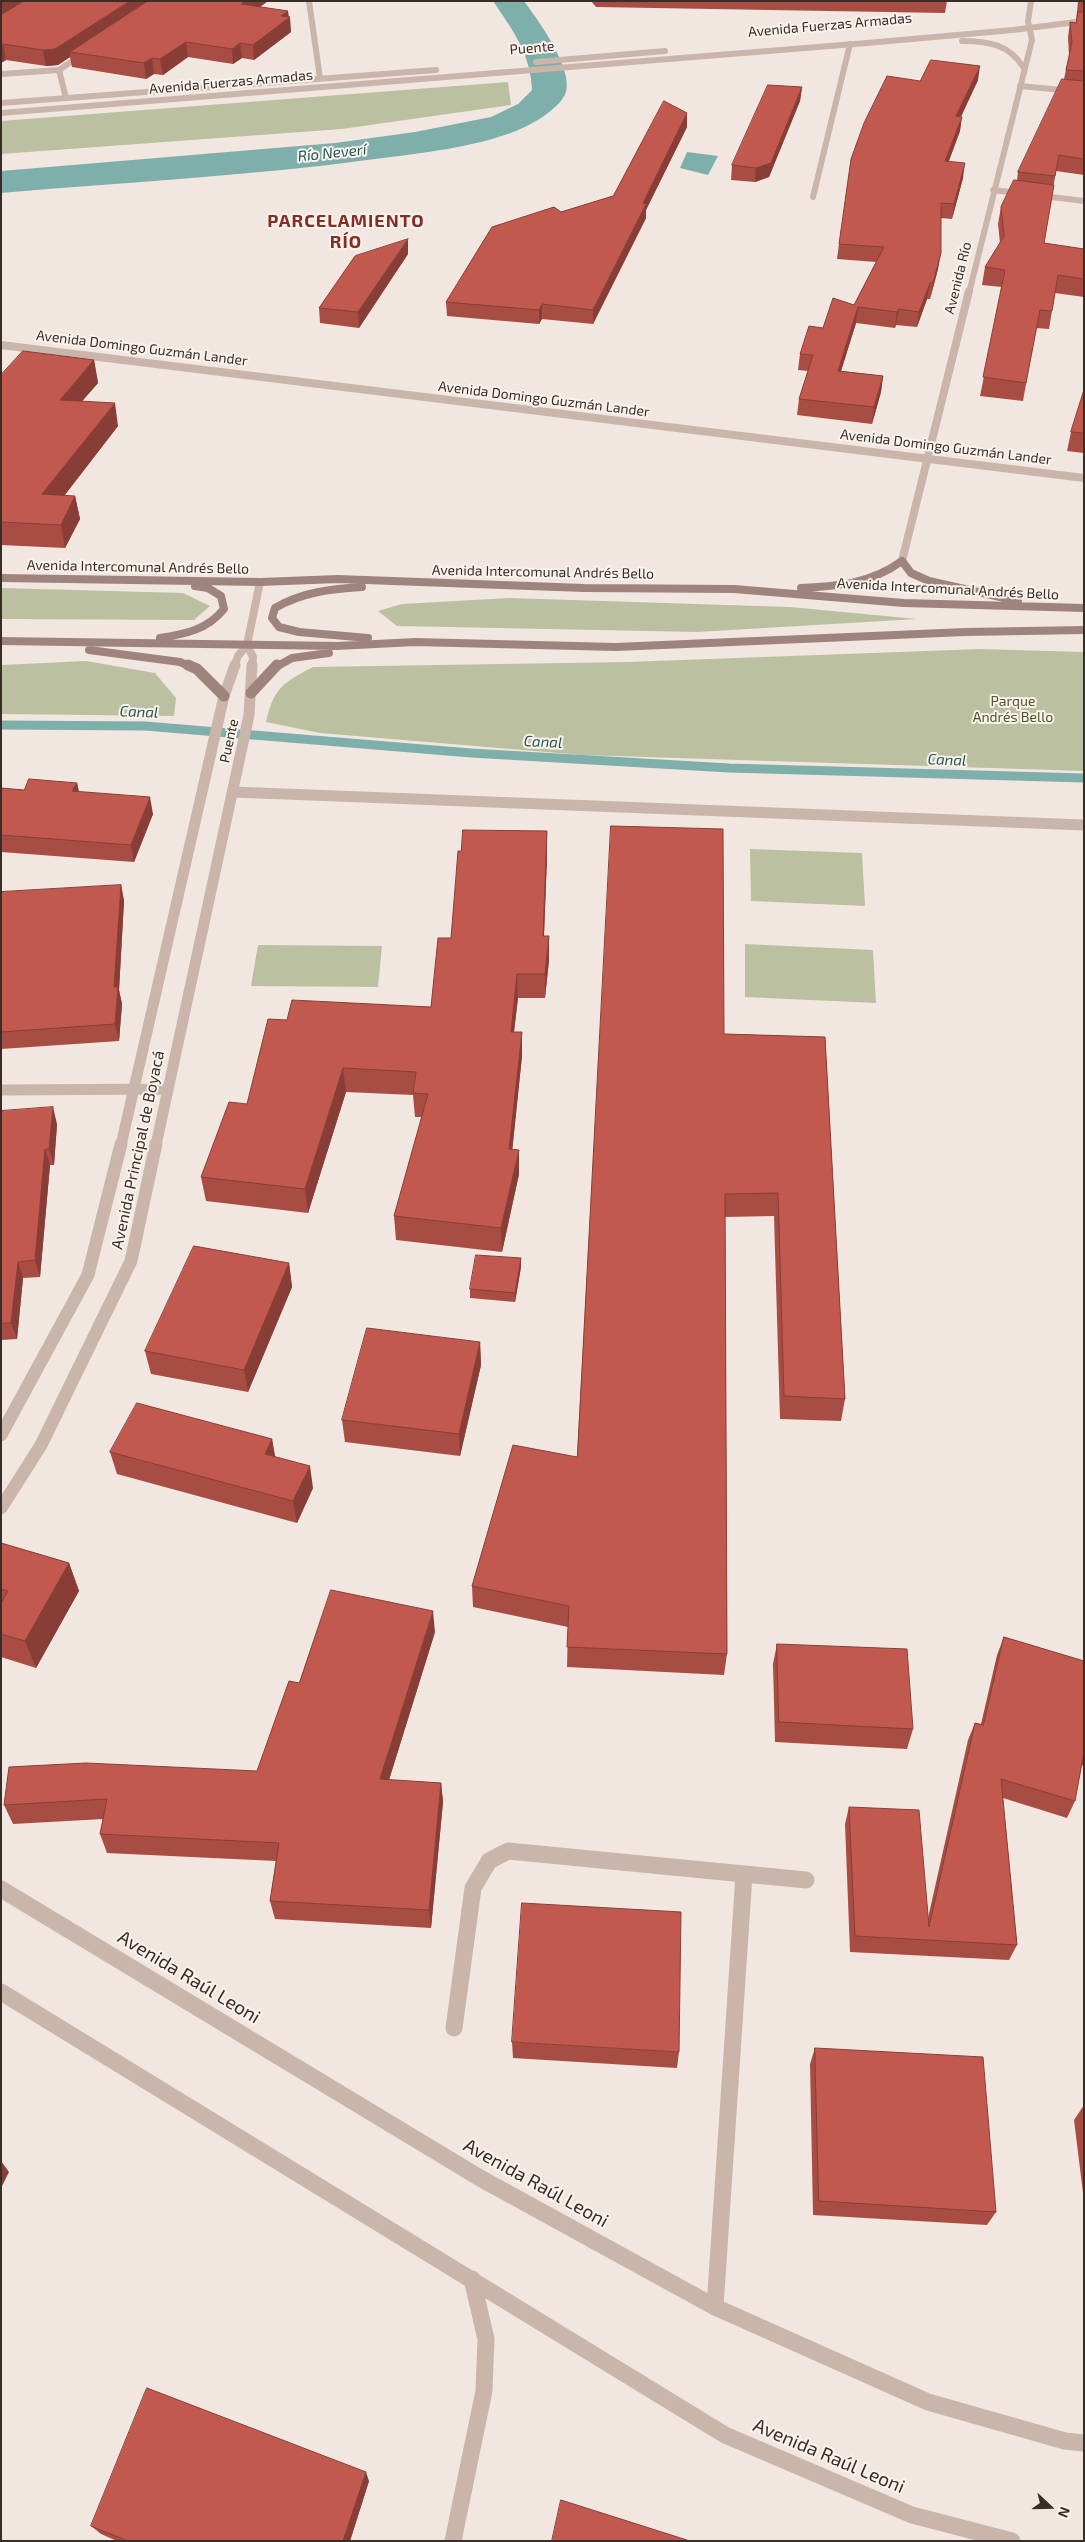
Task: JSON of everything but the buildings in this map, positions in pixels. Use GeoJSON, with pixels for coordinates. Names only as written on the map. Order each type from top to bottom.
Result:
{"type":"FeatureCollection","features":[{"type":"Feature","properties":{"kind":"main road"},"geometry":{"type":"LineString","coordinates":[[775,592],[793,588],[861,583],[880,577],[902,561],[911,573],[929,581],[990,596],[1062,608]]}},
{"type":"Feature","properties":{"kind":"main road","name":"Avenida Intercomunal Andrés Bello"},"geometry":{"type":"LineString","coordinates":[[1,578],[260,582],[338,579],[775,592],[904,604],[1084,608]]}},
{"type":"Feature","properties":{"kind":"main road"},"geometry":{"type":"LineString","coordinates":[[130,643],[196,631],[216,622],[224,609],[221,596],[208,588],[166,580]]}},
{"type":"Feature","properties":{"kind":"main road"},"geometry":{"type":"LineString","coordinates":[[433,583],[304,593],[288,599],[275,608],[272,618],[279,627],[299,632],[415,642],[616,647],[800,638],[886,637],[965,632],[1084,630]]}},
{"type":"Feature","properties":{"kind":"main road"},"geometry":{"type":"LineString","coordinates":[[1,641],[337,646],[415,642]]}},
{"type":"Feature","properties":{"kind":"main road"},"geometry":{"type":"LineString","coordinates":[[68,642],[82,649],[180,662],[196,668],[224,696]]}},
{"type":"Feature","properties":{"kind":"main road"},"geometry":{"type":"LineString","coordinates":[[252,693],[277,665],[292,658],[319,653],[394,650],[415,642]]}},
{"type":"Feature","properties":{"kind":"street"},"geometry":{"type":"LineString","coordinates":[[309,1],[320,78]]}},
{"type":"Feature","properties":{"kind":"street","name":"Avenida Río"},"geometry":{"type":"LineString","coordinates":[[902,561],[926,458],[1032,40],[1029,24],[1031,1]]}},
{"type":"Feature","properties":{"kind":"street","name":"Avenida Fuerzas Armadas"},"geometry":{"type":"LineString","coordinates":[[989,24],[1046,24],[1084,21]]}},
{"type":"Feature","properties":{"kind":"street","name":"Avenida Fuerzas Armadas"},"geometry":{"type":"LineString","coordinates":[[620,64],[867,43],[1029,24]]}},
{"type":"Feature","properties":{"kind":"street"},"geometry":{"type":"LineString","coordinates":[[867,43],[985,42],[1012,50],[1024,68]]}},
{"type":"Feature","properties":{"kind":"street"},"geometry":{"type":"LineString","coordinates":[[813,197],[850,44]]}},
{"type":"Feature","properties":{"kind":"street"},"geometry":{"type":"LineString","coordinates":[[1,74],[59,70],[94,46]]}},
{"type":"Feature","properties":{"kind":"street","name":"Puente"},"geometry":{"type":"LineString","coordinates":[[452,69],[670,51]]}},
{"type":"Feature","properties":{"kind":"street","name":"Puente"},"geometry":{"type":"LineString","coordinates":[[463,76],[620,64]]}},
{"type":"Feature","properties":{"kind":"street","name":"Avenida Fuerzas Armadas"},"geometry":{"type":"LineString","coordinates":[[1,104],[452,69]]}},
{"type":"Feature","properties":{"kind":"street"},"geometry":{"type":"LineString","coordinates":[[59,70],[66,98]]}},
{"type":"Feature","properties":{"kind":"street","name":"Avenida Fuerzas Armadas"},"geometry":{"type":"LineString","coordinates":[[1,113],[463,76]]}},
{"type":"Feature","properties":{"kind":"street"},"geometry":{"type":"LineString","coordinates":[[1020,86],[1084,92]]}},
{"type":"Feature","properties":{"kind":"street"},"geometry":{"type":"LineString","coordinates":[[993,190],[1084,201]]}},
{"type":"Feature","properties":{"kind":"street","name":"Avenida Domingo Guzmán Lander"},"geometry":{"type":"LineString","coordinates":[[1,345],[1084,478]]}},
{"type":"Feature","properties":{"kind":"street"},"geometry":{"type":"LineString","coordinates":[[252,693],[254,657],[246,645],[260,582]]}},
{"type":"Feature","properties":{"kind":"street","name":"Puente"},"geometry":{"type":"LineString","coordinates":[[208,770],[224,696],[238,656],[246,645]]}},
{"type":"Feature","properties":{"kind":"street","name":"Puente"},"geometry":{"type":"LineString","coordinates":[[237,772],[252,693]]}},
{"type":"Feature","properties":{"kind":"street","name":"Avenida Principal de Boyacá"},"geometry":{"type":"LineString","coordinates":[[1,1435],[88,1275],[135,1088],[208,770]]}},
{"type":"Feature","properties":{"kind":"street","name":"Avenida Principal de Boyacá"},"geometry":{"type":"LineString","coordinates":[[1,1508],[41,1445],[131,1261],[237,772]]}},
{"type":"Feature","properties":{"kind":"street"},"geometry":{"type":"LineString","coordinates":[[233,792],[1084,824]]}},
{"type":"Feature","properties":{"kind":"street"},"geometry":{"type":"LineString","coordinates":[[1,1090],[168,1089]]}},
{"type":"Feature","properties":{"kind":"street"},"geometry":{"type":"LineString","coordinates":[[454,2028],[472,1888],[489,1861],[508,1851],[806,1880]]}},
{"type":"Feature","properties":{"kind":"street"},"geometry":{"type":"LineString","coordinates":[[715,2307],[744,1875]]}},
{"type":"Feature","properties":{"kind":"street","name":"Avenida Raúl Leoni"},"geometry":{"type":"LineString","coordinates":[[1,1889],[480,2178],[715,2307],[928,2402],[1065,2442],[1084,2443]]}},
{"type":"Feature","properties":{"kind":"street","name":"Avenida Raúl Leoni"},"geometry":{"type":"LineString","coordinates":[[1,1992],[725,2435],[912,2515],[1012,2541]]}},
{"type":"Feature","properties":{"kind":"street"},"geometry":{"type":"LineString","coordinates":[[453,2541],[484,2391],[486,2339],[472,2279]]}},
{"type":"Feature","properties":{"kind":"green space"},"geometry":{"type":"Polygon","coordinates":[[[508,82],[511,105],[342,129],[1,154],[1,121],[508,82]]]}},
{"type":"Feature","properties":{"kind":"green space"},"geometry":{"type":"Polygon","coordinates":[[[1,588],[183,593],[210,606],[194,620],[1,619],[1,588]]]}},
{"type":"Feature","properties":{"kind":"green space"},"geometry":{"type":"Polygon","coordinates":[[[509,598],[790,607],[917,619],[697,632],[397,626],[378,611],[402,604],[509,598]]]}},
{"type":"Feature","properties":{"kind":"green space","name":"Parque Andrés Bello"},"geometry":{"type":"Polygon","coordinates":[[[981,649],[1084,652],[1084,771],[582,755],[320,733],[266,722],[272,701],[281,687],[294,677],[313,667],[627,662],[981,649]]]}},
{"type":"Feature","properties":{"kind":"green space"},"geometry":{"type":"Polygon","coordinates":[[[86,661],[155,673],[176,698],[174,716],[1,714],[1,665],[86,661]]]}},
{"type":"Feature","properties":{"kind":"green space"},"geometry":{"type":"Polygon","coordinates":[[[750,849],[862,853],[865,906],[751,901],[750,849]]]}},
{"type":"Feature","properties":{"kind":"green space"},"geometry":{"type":"Polygon","coordinates":[[[745,944],[873,950],[876,1003],[745,997],[745,944]]]}},
{"type":"Feature","properties":{"kind":"green space"},"geometry":{"type":"Polygon","coordinates":[[[258,945],[382,946],[378,987],[251,986],[258,945]]]}},
{"type":"Feature","properties":{"kind":"water"},"geometry":{"type":"Polygon","coordinates":[[[687,152],[718,156],[708,175],[680,168],[687,152]]]}},
{"type":"Feature","properties":{"kind":"waterway","name":"Río Neverí"},"geometry":{"type":"LineString","coordinates":[[1,182],[335,154],[415,143],[471,133],[503,124],[530,111],[549,92],[546,67],[542,55],[537,44],[508,1]]}},
{"type":"Feature","properties":{"kind":"waterway","name":"Canal"},"geometry":{"type":"LineString","coordinates":[[1,725],[145,726],[471,753],[729,768],[1084,778]]}},
{"type":"Feature","properties":{"kind":"district","name":"PARCELAMIENTO RÍO"},"geometry":{"type":"Point","coordinates":[346,231]}}]}
